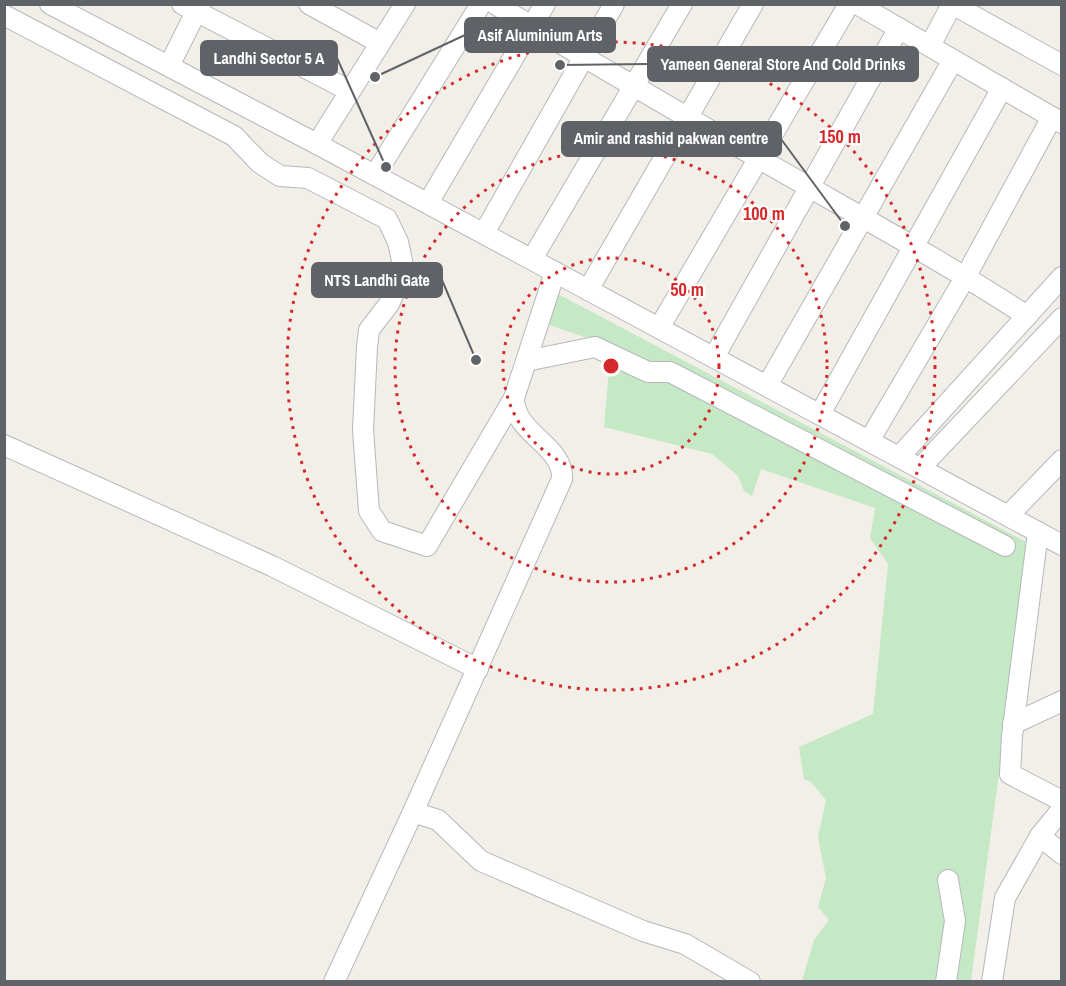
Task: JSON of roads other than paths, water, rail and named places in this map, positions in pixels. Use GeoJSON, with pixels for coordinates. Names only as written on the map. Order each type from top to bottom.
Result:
{"type":"FeatureCollection","features":[{"type":"Feature","properties":{"kind":"street"},"geometry":{"type":"LineString","coordinates":[[50,4],[428,203],[1062,545]]}},
{"type":"Feature","properties":{"kind":"street"},"geometry":{"type":"LineString","coordinates":[[309,4],[380,43]]}},
{"type":"Feature","properties":{"kind":"street"},"geometry":{"type":"LineString","coordinates":[[317,144],[405,4]]}},
{"type":"Feature","properties":{"kind":"street"},"geometry":{"type":"LineString","coordinates":[[375,175],[481,4]]}},
{"type":"Feature","properties":{"kind":"street"},"geometry":{"type":"LineString","coordinates":[[495,4],[759,158],[866,217],[966,276],[1027,316]]}},
{"type":"Feature","properties":{"kind":"street"},"geometry":{"type":"LineString","coordinates":[[428,203],[545,4]]}},
{"type":"Feature","properties":{"kind":"street"},"geometry":{"type":"LineString","coordinates":[[484,233],[614,4]]}},
{"type":"Feature","properties":{"kind":"street"},"geometry":{"type":"LineString","coordinates":[[532,259],[682,4]]}},
{"type":"Feature","properties":{"kind":"street"},"geometry":{"type":"LineString","coordinates":[[588,290],[753,4]]}},
{"type":"Feature","properties":{"kind":"street"},"geometry":{"type":"LineString","coordinates":[[659,328],[849,4]]}},
{"type":"Feature","properties":{"kind":"street"},"geometry":{"type":"LineString","coordinates":[[857,4],[1057,120],[869,441]]}},
{"type":"Feature","properties":{"kind":"street"},"geometry":{"type":"LineString","coordinates":[[930,46],[952,5],[1062,65]]}},
{"type":"Feature","properties":{"kind":"street"},"geometry":{"type":"LineString","coordinates":[[169,66],[193,7],[350,91]]}},
{"type":"Feature","properties":{"kind":"street"},"geometry":{"type":"LineString","coordinates":[[4,15],[234,136],[260,163],[280,176],[308,178],[387,219],[398,242],[404,270],[389,304],[369,330],[363,430],[369,510],[382,531],[427,546],[514,398],[555,272]]}},
{"type":"Feature","properties":{"kind":"street"},"geometry":{"type":"LineString","coordinates":[[714,357],[899,28]]}},
{"type":"Feature","properties":{"kind":"street"},"geometry":{"type":"LineString","coordinates":[[767,386],[866,217],[953,60]]}},
{"type":"Feature","properties":{"kind":"street"},"geometry":{"type":"LineString","coordinates":[[819,414],[1002,88]]}},
{"type":"Feature","properties":{"kind":"street"},"geometry":{"type":"LineString","coordinates":[[899,457],[1062,277]]}},
{"type":"Feature","properties":{"kind":"street"},"geometry":{"type":"LineString","coordinates":[[920,468],[1062,317],[1043,298]]}},
{"type":"Feature","properties":{"kind":"street"},"geometry":{"type":"LineString","coordinates":[[526,361],[595,347],[648,372],[670,372],[1005,546]]}},
{"type":"Feature","properties":{"kind":"street"},"geometry":{"type":"LineString","coordinates":[[334,981],[478,669],[562,479],[561,464],[519,420],[514,398]]}},
{"type":"Feature","properties":{"kind":"street"},"geometry":{"type":"LineString","coordinates":[[4,445],[272,566],[478,669]]}},
{"type":"Feature","properties":{"kind":"street"},"geometry":{"type":"LineString","coordinates":[[1008,516],[1062,460]]}},
{"type":"Feature","properties":{"kind":"street"},"geometry":{"type":"LineString","coordinates":[[1038,532],[1013,724],[1010,774],[1062,801]]}},
{"type":"Feature","properties":{"kind":"street"},"geometry":{"type":"LineString","coordinates":[[1013,724],[1062,701]]}},
{"type":"Feature","properties":{"kind":"street"},"geometry":{"type":"LineString","coordinates":[[992,981],[1005,898],[1040,836],[1062,809]]}},
{"type":"Feature","properties":{"kind":"street"},"geometry":{"type":"LineString","coordinates":[[413,812],[438,820],[481,861],[643,931],[685,944],[750,981]]}},
{"type":"Feature","properties":{"kind":"street"},"geometry":{"type":"LineString","coordinates":[[1040,836],[1062,854]]}},
{"type":"Feature","properties":{"kind":"street"},"geometry":{"type":"LineString","coordinates":[[946,981],[955,921],[948,880]]}},
{"type":"Feature","properties":{"kind":"place","name":"Yameen General Store And Cold Drinks"},"geometry":{"type":"Point","coordinates":[560,65]}},
{"type":"Feature","properties":{"kind":"place","name":"Asif Aluminium Arts"},"geometry":{"type":"Point","coordinates":[375,77]}},
{"type":"Feature","properties":{"kind":"place","name":"Landhi Sector 5 A"},"geometry":{"type":"Point","coordinates":[386,167]}},
{"type":"Feature","properties":{"kind":"place","name":"Amir and rashid pakwan centre"},"geometry":{"type":"Point","coordinates":[845,226]}},
{"type":"Feature","properties":{"kind":"place","name":"NTS Landhi Gate"},"geometry":{"type":"Point","coordinates":[476,360]}}]}
